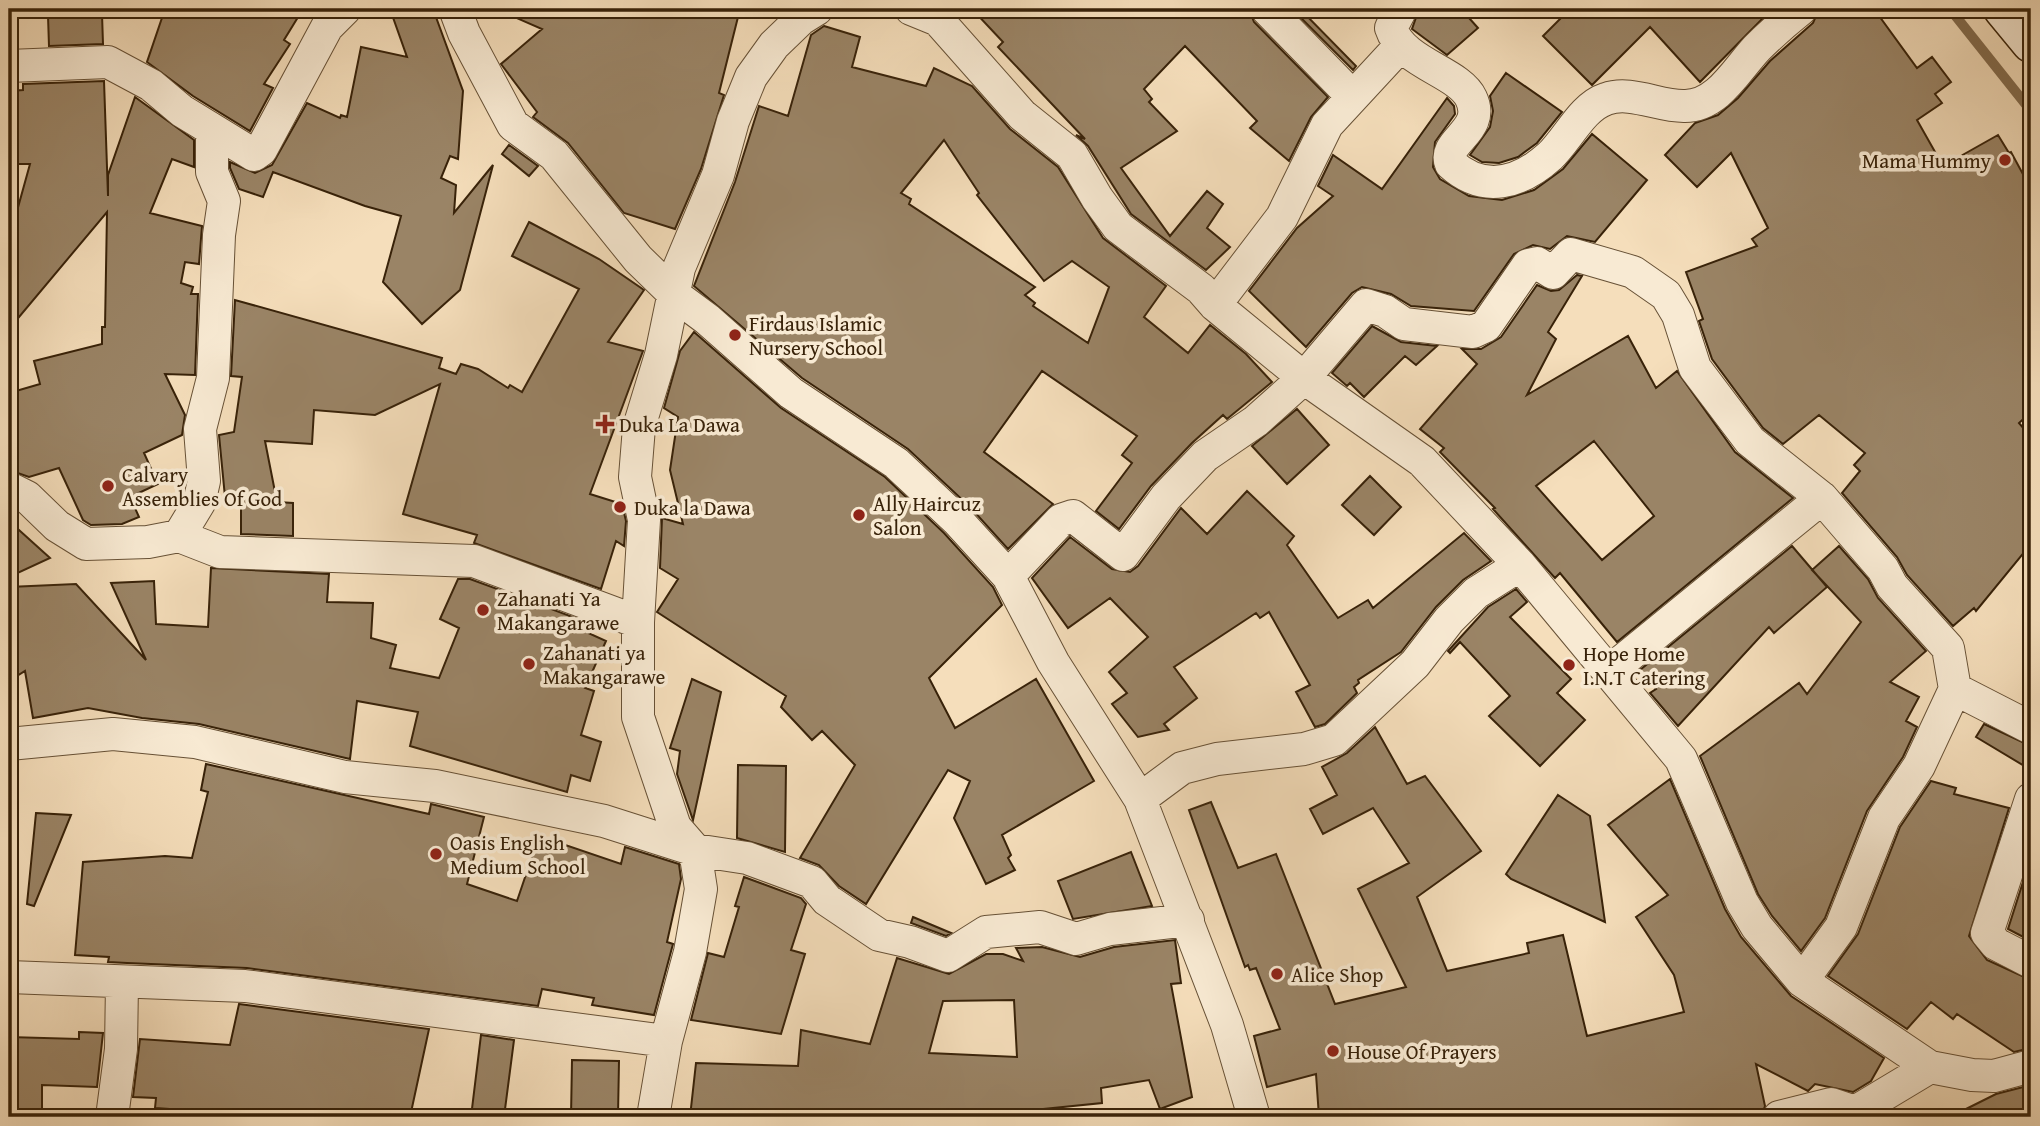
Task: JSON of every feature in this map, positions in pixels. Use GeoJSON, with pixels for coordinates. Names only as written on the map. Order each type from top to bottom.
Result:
{"type":"FeatureCollection","features":[{"type":"Feature","properties":{"kind":"street"},"geometry":{"type":"LineString","coordinates":[[9,66],[108,62],[151,85],[182,111],[254,155],[258,153],[327,27],[345,9]]}},
{"type":"Feature","properties":{"kind":"street"},"geometry":{"type":"LineString","coordinates":[[455,9],[464,33],[513,125],[554,155],[638,259],[676,296],[707,319],[790,393],[896,463],[957,520],[1008,576],[1053,662],[1140,799],[1227,1026],[1254,1117]]}},
{"type":"Feature","properties":{"kind":"street"},"geometry":{"type":"LineString","coordinates":[[1267,9],[1352,96]]}},
{"type":"Feature","properties":{"kind":"street"},"geometry":{"type":"LineString","coordinates":[[1401,9],[1391,28],[1401,45],[1467,90],[1476,110],[1474,122],[1451,150],[1451,164],[1463,174],[1487,182],[1511,182],[1550,156],[1587,113],[1606,99],[1633,97],[1676,106],[1695,106],[1712,97],[1757,48],[1801,9]]}},
{"type":"Feature","properties":{"kind":"street"},"geometry":{"type":"LineString","coordinates":[[2003,9],[2031,43]]}},
{"type":"Feature","properties":{"kind":"street"},"geometry":{"type":"LineString","coordinates":[[653,1117],[666,1041],[690,952],[701,889],[695,850],[675,827],[638,717],[638,622],[644,520],[635,477],[639,427],[676,296],[679,268],[718,175],[733,121],[751,77],[797,12]]}},
{"type":"Feature","properties":{"kind":"street"},"geometry":{"type":"LineString","coordinates":[[933,12],[1022,115],[1072,155],[1118,227],[1202,289],[1215,305],[1304,378],[1422,461],[1520,565],[1681,759],[1742,902],[1757,927],[1802,981],[1930,1067],[1994,1076],[2031,1066]]}},
{"type":"Feature","properties":{"kind":"street"},"geometry":{"type":"LineString","coordinates":[[1215,305],[1282,217],[1327,125],[1401,45]]}},
{"type":"Feature","properties":{"kind":"street"},"geometry":{"type":"LineString","coordinates":[[179,536],[199,503],[204,481],[201,429],[213,378],[219,235],[224,201],[212,172],[212,131]]}},
{"type":"Feature","properties":{"kind":"street"},"geometry":{"type":"LineString","coordinates":[[1008,576],[1061,520],[1073,516],[1123,555],[1166,497],[1205,456],[1256,421],[1304,378],[1366,305],[1385,311],[1404,324],[1473,332],[1486,326],[1528,265],[1537,263],[1553,273],[1571,254],[1633,272],[1666,295],[1678,315],[1695,368],[1750,441],[1822,498],[1883,569],[1892,586],[1948,648],[1955,689],[1919,766],[1884,818],[1841,927],[1802,981]]}},
{"type":"Feature","properties":{"kind":"street"},"geometry":{"type":"LineString","coordinates":[[9,488],[27,497],[57,526],[86,544],[148,542],[179,536],[220,552],[474,561],[638,622]]}},
{"type":"Feature","properties":{"kind":"street"},"geometry":{"type":"LineString","coordinates":[[1610,671],[1822,498]]}},
{"type":"Feature","properties":{"kind":"street"},"geometry":{"type":"LineString","coordinates":[[1140,799],[1182,768],[1217,759],[1304,749],[1334,740],[1415,664],[1449,620],[1476,593],[1520,565]]}},
{"type":"Feature","properties":{"kind":"street"},"geometry":{"type":"LineString","coordinates":[[1955,689],[2031,728]]}},
{"type":"Feature","properties":{"kind":"street"},"geometry":{"type":"LineString","coordinates":[[9,744],[113,734],[195,742],[345,777],[435,786],[577,815],[695,850],[747,858],[812,882],[827,900],[879,935],[910,942],[948,956],[986,932],[1040,927],[1076,939],[1110,929],[1188,920]]}},
{"type":"Feature","properties":{"kind":"street"},"geometry":{"type":"LineString","coordinates":[[2031,799],[1987,933],[1996,944],[2031,962]]}},
{"type":"Feature","properties":{"kind":"street"},"geometry":{"type":"LineString","coordinates":[[9,977],[245,986],[666,1041]]}},
{"type":"Feature","properties":{"kind":"street"},"geometry":{"type":"LineString","coordinates":[[113,1117],[121,1049],[122,983]]}},
{"type":"Feature","properties":{"kind":"street"},"geometry":{"type":"LineString","coordinates":[[1779,1117],[1831,1104],[1855,1112],[1930,1067]]}},
{"type":"Feature","properties":{"kind":"building"},"geometry":{"type":"Polygon","coordinates":[[[168,9],[303,9],[284,40],[290,44],[264,84],[273,88],[250,131],[193,96],[147,62],[164,12],[175,12],[168,9]]]}},
{"type":"Feature","properties":{"kind":"building"},"geometry":{"type":"Polygon","coordinates":[[[390,9],[433,9],[463,91],[458,159],[450,156],[441,178],[456,185],[454,213],[493,165],[460,290],[422,324],[383,282],[401,216],[365,206],[273,172],[263,197],[239,189],[230,168],[230,162],[255,173],[272,165],[307,103],[340,118],[341,115],[347,117],[361,47],[407,57],[390,9]]]}},
{"type":"Feature","properties":{"kind":"building"},"geometry":{"type":"Polygon","coordinates":[[[496,9],[740,9],[719,93],[724,95],[701,169],[675,229],[624,213],[568,143],[533,117],[537,112],[501,64],[542,29],[496,9]]]}},
{"type":"Feature","properties":{"kind":"building"},"geometry":{"type":"Polygon","coordinates":[[[972,9],[1249,9],[1254,22],[1328,97],[1311,117],[1289,161],[1250,128],[1257,121],[1185,46],[1144,89],[1152,99],[1149,102],[1177,131],[1121,168],[1170,236],[1207,191],[1223,204],[1207,228],[1230,247],[1206,270],[1131,214],[1088,146],[1076,135],[1085,139],[998,47],[1003,42],[972,9]]]}},
{"type":"Feature","properties":{"kind":"building"},"geometry":{"type":"Polygon","coordinates":[[[1292,9],[1300,9],[1356,66],[1353,70],[1292,9]]]}},
{"type":"Feature","properties":{"kind":"building"},"geometry":{"type":"Polygon","coordinates":[[[1419,9],[1461,9],[1478,28],[1447,55],[1412,29],[1419,9]]]}},
{"type":"Feature","properties":{"kind":"building"},"geometry":{"type":"Polygon","coordinates":[[[1570,9],[1772,9],[1700,82],[1650,27],[1592,85],[1543,36],[1570,9]]]}},
{"type":"Feature","properties":{"kind":"building"},"geometry":{"type":"Polygon","coordinates":[[[1819,9],[1874,9],[1917,68],[1932,57],[1951,82],[1935,94],[1942,103],[1917,120],[1943,166],[1998,135],[2009,153],[2011,152],[2031,189],[2031,412],[2019,423],[2031,437],[2031,544],[1976,611],[1974,608],[1953,626],[1907,575],[1897,557],[1842,493],[1860,471],[1854,465],[1865,453],[1819,415],[1783,444],[1763,428],[1712,359],[1699,321],[1703,319],[1686,272],[1757,246],[1752,239],[1768,228],[1731,153],[1697,187],[1665,155],[1695,123],[1718,115],[1738,98],[1770,61],[1813,23],[1819,9]]]}},
{"type":"Feature","properties":{"kind":"building"},"geometry":{"type":"Polygon","coordinates":[[[102,14],[103,44],[49,46],[48,16],[102,14]]]}},
{"type":"Feature","properties":{"kind":"building"},"geometry":{"type":"Polygon","coordinates":[[[824,26],[860,37],[852,67],[926,86],[934,68],[972,86],[1010,129],[1058,167],[1103,238],[1166,286],[1144,317],[1188,353],[1210,325],[1246,354],[1272,382],[1227,419],[1223,415],[1192,443],[1151,486],[1119,529],[1096,511],[1132,463],[1122,455],[1137,436],[1042,371],[984,452],[1053,504],[1008,549],[970,507],[908,449],[802,378],[694,286],[735,182],[759,106],[788,116],[811,35],[824,26]],[[944,140],[901,193],[911,199],[909,204],[1035,287],[1025,295],[1035,303],[1033,306],[1088,343],[1109,287],[1072,261],[1044,281],[977,195],[979,193],[944,140]]]}},
{"type":"Feature","properties":{"kind":"building"},"geometry":{"type":"Polygon","coordinates":[[[1506,73],[1562,112],[1537,143],[1518,157],[1499,163],[1482,162],[1470,155],[1490,127],[1493,111],[1490,96],[1506,73]]]}},
{"type":"Feature","properties":{"kind":"building"},"geometry":{"type":"Polygon","coordinates":[[[104,81],[108,196],[108,175],[135,97],[194,140],[194,167],[172,159],[150,213],[202,226],[199,264],[185,262],[181,283],[193,287],[191,294],[198,294],[195,375],[165,374],[185,415],[182,435],[144,453],[158,484],[130,497],[139,517],[122,524],[91,525],[83,520],[59,468],[29,477],[9,470],[9,393],[40,384],[34,361],[102,344],[102,327],[105,327],[107,212],[9,329],[9,240],[30,164],[17,164],[16,116],[9,116],[9,91],[23,90],[23,84],[104,81]]]}},
{"type":"Feature","properties":{"kind":"building"},"geometry":{"type":"Polygon","coordinates":[[[1447,98],[1454,106],[1455,114],[1435,142],[1433,167],[1440,179],[1469,196],[1502,200],[1534,190],[1563,169],[1592,134],[1647,180],[1595,242],[1567,236],[1550,249],[1533,245],[1514,254],[1474,311],[1411,306],[1391,294],[1362,287],[1352,293],[1306,347],[1249,291],[1297,228],[1333,196],[1318,186],[1333,155],[1382,189],[1447,98]]]}},
{"type":"Feature","properties":{"kind":"building"},"geometry":{"type":"Polygon","coordinates":[[[509,145],[538,166],[529,176],[502,154],[509,145]]]}},
{"type":"Feature","properties":{"kind":"building"},"geometry":{"type":"Polygon","coordinates":[[[529,222],[599,259],[644,290],[608,342],[643,351],[590,494],[622,504],[626,521],[624,546],[616,541],[601,589],[474,543],[477,535],[403,514],[440,384],[375,415],[314,410],[312,444],[265,441],[277,502],[293,503],[293,536],[241,534],[241,494],[225,497],[219,435],[234,432],[242,377],[231,376],[235,300],[442,358],[439,368],[456,374],[461,364],[478,369],[508,388],[510,385],[522,392],[579,289],[512,256],[529,222]]]}},
{"type":"Feature","properties":{"kind":"building"},"geometry":{"type":"Polygon","coordinates":[[[1577,275],[1582,276],[1548,332],[1556,339],[1527,395],[1628,336],[1656,388],[1677,371],[1735,452],[1793,498],[1617,642],[1560,573],[1555,578],[1493,509],[1495,508],[1440,452],[1444,448],[1420,429],[1477,364],[1462,349],[1481,349],[1501,337],[1537,285],[1551,291],[1559,290],[1577,275]],[[1594,441],[1536,486],[1602,560],[1654,516],[1594,441]]]}},
{"type":"Feature","properties":{"kind":"building"},"geometry":{"type":"Polygon","coordinates":[[[1372,326],[1401,342],[1437,346],[1416,365],[1405,356],[1364,397],[1350,383],[1347,386],[1332,373],[1372,326]]]}},
{"type":"Feature","properties":{"kind":"building"},"geometry":{"type":"Polygon","coordinates":[[[694,332],[781,408],[885,477],[944,533],[993,587],[1002,605],[929,678],[955,728],[1036,679],[1094,781],[1002,835],[1011,855],[1008,858],[1015,870],[986,884],[954,818],[970,781],[948,770],[866,904],[839,886],[819,865],[800,858],[855,765],[822,731],[812,740],[781,707],[786,696],[657,612],[678,579],[660,568],[662,518],[683,524],[670,470],[678,417],[664,408],[680,351],[694,332]]]}},
{"type":"Feature","properties":{"kind":"building"},"geometry":{"type":"Polygon","coordinates":[[[1297,409],[1329,445],[1287,484],[1252,446],[1297,409]]]}},
{"type":"Feature","properties":{"kind":"building"},"geometry":{"type":"Polygon","coordinates":[[[1370,476],[1401,507],[1374,535],[1342,505],[1370,476]]]}},
{"type":"Feature","properties":{"kind":"building"},"geometry":{"type":"Polygon","coordinates":[[[1247,491],[1294,536],[1287,545],[1338,618],[1368,600],[1373,608],[1464,533],[1491,561],[1463,580],[1436,607],[1401,652],[1358,680],[1359,683],[1354,687],[1357,693],[1325,724],[1315,727],[1296,692],[1310,685],[1269,612],[1260,618],[1256,613],[1174,667],[1197,698],[1164,724],[1169,730],[1138,737],[1112,704],[1127,693],[1109,672],[1148,637],[1110,598],[1068,628],[1032,578],[1070,537],[1112,569],[1130,572],[1138,566],[1181,508],[1207,534],[1247,491]]]}},
{"type":"Feature","properties":{"kind":"building"},"geometry":{"type":"Polygon","coordinates":[[[9,521],[50,558],[9,577],[9,521]]]}},
{"type":"Feature","properties":{"kind":"building"},"geometry":{"type":"Polygon","coordinates":[[[1792,546],[1827,587],[1774,633],[1769,627],[1678,726],[1650,693],[1656,689],[1640,670],[1792,546]]]}},
{"type":"Feature","properties":{"kind":"building"},"geometry":{"type":"Polygon","coordinates":[[[1839,546],[1868,579],[1878,598],[1926,651],[1890,682],[1919,697],[1906,721],[1917,727],[1903,757],[1867,811],[1825,918],[1801,951],[1758,894],[1700,756],[1799,683],[1807,694],[1861,622],[1812,570],[1839,546]]]}},
{"type":"Feature","properties":{"kind":"building"},"geometry":{"type":"Polygon","coordinates":[[[211,568],[329,574],[327,602],[373,603],[371,638],[396,645],[390,668],[439,678],[459,628],[440,619],[458,579],[470,579],[589,623],[586,632],[606,641],[585,688],[594,691],[581,735],[601,742],[590,781],[571,775],[567,792],[410,746],[418,712],[357,701],[350,759],[199,724],[142,718],[88,708],[33,718],[25,671],[9,681],[9,587],[76,584],[146,660],[111,583],[154,581],[156,624],[208,627],[211,568]]]}},
{"type":"Feature","properties":{"kind":"building"},"geometry":{"type":"Polygon","coordinates":[[[1516,589],[1527,602],[1510,617],[1571,679],[1557,693],[1585,720],[1540,766],[1489,716],[1510,696],[1460,642],[1450,653],[1448,651],[1488,607],[1516,589]]]}},
{"type":"Feature","properties":{"kind":"building"},"geometry":{"type":"Polygon","coordinates":[[[692,679],[721,692],[693,820],[677,774],[680,751],[670,748],[692,679]]]}},
{"type":"Feature","properties":{"kind":"building"},"geometry":{"type":"Polygon","coordinates":[[[1984,724],[2031,746],[2031,770],[1976,737],[1984,724]]]}},
{"type":"Feature","properties":{"kind":"building"},"geometry":{"type":"Polygon","coordinates":[[[1375,727],[1407,784],[1425,776],[1481,851],[1417,897],[1447,971],[1529,953],[1527,943],[1563,935],[1587,1036],[1684,1012],[1674,975],[1636,917],[1668,895],[1608,825],[1670,779],[1725,909],[1741,937],[1791,996],[1884,1058],[1871,1081],[1853,1092],[1815,1084],[1808,1091],[1756,1064],[1765,1106],[1761,1117],[1319,1117],[1316,1074],[1267,1087],[1254,1036],[1280,1029],[1256,968],[1250,970],[1248,965],[1245,967],[1189,810],[1211,802],[1238,868],[1276,854],[1335,1004],[1406,987],[1358,889],[1409,863],[1373,808],[1323,834],[1310,809],[1337,795],[1322,767],[1347,753],[1375,727]]]}},
{"type":"Feature","properties":{"kind":"building"},"geometry":{"type":"Polygon","coordinates":[[[206,764],[429,814],[431,804],[484,817],[467,884],[517,901],[539,836],[621,864],[625,847],[679,864],[681,879],[667,942],[673,944],[654,1015],[592,1005],[594,998],[542,989],[538,1006],[247,968],[108,962],[109,957],[75,955],[83,862],[165,856],[192,858],[208,792],[201,790],[206,764]]]}},
{"type":"Feature","properties":{"kind":"building"},"geometry":{"type":"Polygon","coordinates":[[[738,765],[786,766],[785,852],[737,838],[738,765]]]}},
{"type":"Feature","properties":{"kind":"building"},"geometry":{"type":"Polygon","coordinates":[[[1931,781],[1956,788],[1954,794],[2009,808],[1969,936],[1987,960],[2031,980],[2031,1048],[2014,1052],[1957,1014],[1953,1019],[1931,1002],[1907,1029],[1828,976],[1858,934],[1900,827],[1931,781]]]}},
{"type":"Feature","properties":{"kind":"building"},"geometry":{"type":"Polygon","coordinates":[[[1558,795],[1590,816],[1605,922],[1511,879],[1506,874],[1558,795]]]}},
{"type":"Feature","properties":{"kind":"building"},"geometry":{"type":"Polygon","coordinates":[[[36,813],[71,815],[34,906],[27,904],[36,813]]]}},
{"type":"Feature","properties":{"kind":"building"},"geometry":{"type":"Polygon","coordinates":[[[1131,852],[1152,906],[1073,919],[1058,881],[1131,852]]]}},
{"type":"Feature","properties":{"kind":"building"},"geometry":{"type":"Polygon","coordinates":[[[2031,857],[2031,941],[2008,929],[2031,857]]]}},
{"type":"Feature","properties":{"kind":"building"},"geometry":{"type":"Polygon","coordinates":[[[744,877],[801,898],[806,904],[791,950],[805,954],[781,1034],[691,1020],[708,953],[724,957],[739,907],[735,906],[744,877]]]}},
{"type":"Feature","properties":{"kind":"building"},"geometry":{"type":"Polygon","coordinates":[[[913,917],[951,933],[946,936],[911,923],[913,917]]]}},
{"type":"Feature","properties":{"kind":"building"},"geometry":{"type":"Polygon","coordinates":[[[1175,940],[1181,983],[1171,984],[1192,1097],[1160,1109],[1149,1080],[1101,1088],[1102,1103],[964,1117],[690,1117],[696,1063],[798,1066],[801,1030],[870,1044],[897,958],[949,974],[986,954],[1003,954],[1023,961],[1016,948],[1042,947],[1080,957],[1114,947],[1175,940]],[[1014,1000],[943,1001],[929,1053],[1017,1057],[1014,1000]]]}},
{"type":"Feature","properties":{"kind":"building"},"geometry":{"type":"Polygon","coordinates":[[[239,1004],[429,1029],[410,1117],[213,1117],[213,1112],[155,1108],[156,1098],[133,1097],[140,1039],[230,1045],[239,1004]]]}},
{"type":"Feature","properties":{"kind":"building"},"geometry":{"type":"Polygon","coordinates":[[[79,1032],[103,1033],[97,1087],[42,1085],[42,1117],[9,1117],[9,1037],[79,1039],[79,1032]]]}},
{"type":"Feature","properties":{"kind":"building"},"geometry":{"type":"Polygon","coordinates":[[[481,1035],[514,1040],[504,1117],[471,1117],[481,1035]]]}},
{"type":"Feature","properties":{"kind":"building"},"geometry":{"type":"Polygon","coordinates":[[[572,1060],[619,1061],[618,1117],[571,1117],[572,1060]]]}},
{"type":"Feature","properties":{"kind":"building"},"geometry":{"type":"Polygon","coordinates":[[[2031,1085],[2031,1117],[1950,1117],[1996,1094],[2031,1085]]]}},
{"type":"Feature","properties":{"kind":"waterway"},"geometry":{"type":"LineString","coordinates":[[1950,9],[2031,111]]}},
{"type":"Feature","properties":{"kind":"place","name":"Mama Hummy"},"geometry":{"type":"Point","coordinates":[2005,160]}},
{"type":"Feature","properties":{"kind":"place","name":"Firdaus Islamic Nursery School"},"geometry":{"type":"Point","coordinates":[735,335]}},
{"type":"Feature","properties":{"kind":"place","name":"Duka La Dawa"},"geometry":{"type":"Point","coordinates":[605,424]}},
{"type":"Feature","properties":{"kind":"place","name":"Calvary Assemblies Of God"},"geometry":{"type":"Point","coordinates":[108,486]}},
{"type":"Feature","properties":{"kind":"place","name":"Duka la Dawa"},"geometry":{"type":"Point","coordinates":[620,507]}},
{"type":"Feature","properties":{"kind":"place","name":"Ally Haircuz Salon"},"geometry":{"type":"Point","coordinates":[859,515]}},
{"type":"Feature","properties":{"kind":"place","name":"Zahanati Ya Makangarawe"},"geometry":{"type":"Point","coordinates":[483,610]}},
{"type":"Feature","properties":{"kind":"place","name":"Zahanati ya Makangarawe"},"geometry":{"type":"Point","coordinates":[529,664]}},
{"type":"Feature","properties":{"kind":"place","name":"Hope Home I.N.T Catering"},"geometry":{"type":"Point","coordinates":[1569,665]}},
{"type":"Feature","properties":{"kind":"place","name":"Oasis English Medium School"},"geometry":{"type":"Point","coordinates":[436,854]}},
{"type":"Feature","properties":{"kind":"place","name":"Alice Shop"},"geometry":{"type":"Point","coordinates":[1277,974]}},
{"type":"Feature","properties":{"kind":"place","name":"House Of Prayers"},"geometry":{"type":"Point","coordinates":[1333,1051]}}]}
